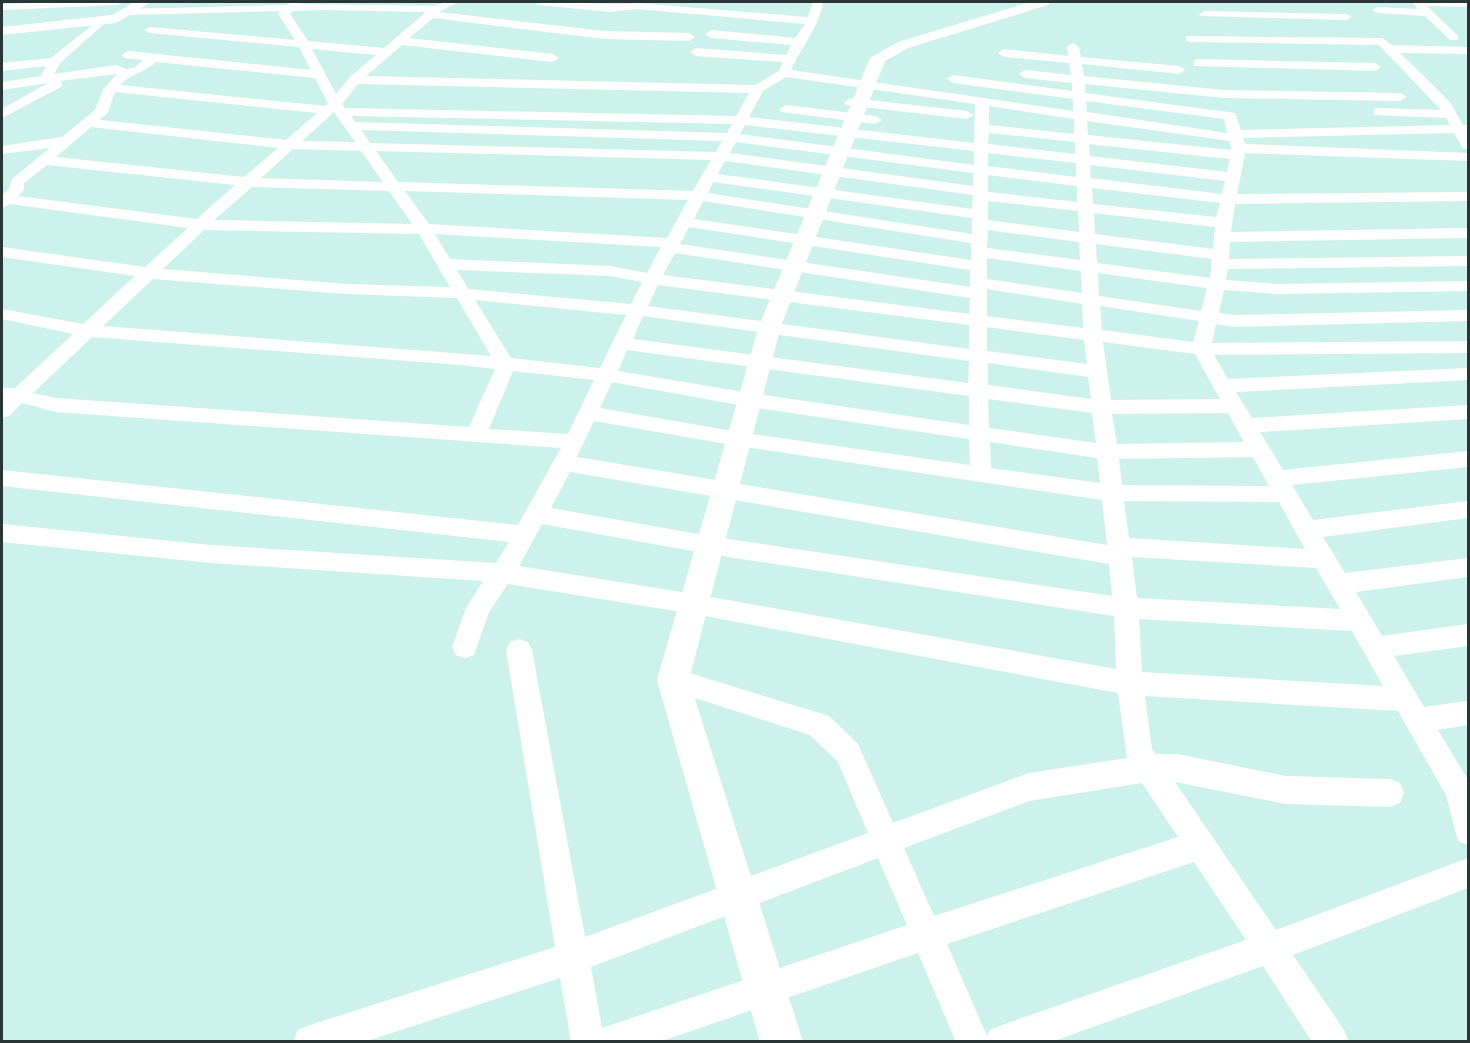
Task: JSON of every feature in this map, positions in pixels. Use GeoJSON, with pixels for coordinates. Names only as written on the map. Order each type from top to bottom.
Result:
{"type":"FeatureCollection","features":[{"type":"Feature","properties":{"kind":"street"},"geometry":{"type":"LineString","coordinates":[[2,6],[117,2]]}},
{"type":"Feature","properties":{"kind":"street"},"geometry":{"type":"LineString","coordinates":[[2,32],[100,22],[128,12],[144,2]]}},
{"type":"Feature","properties":{"kind":"street"},"geometry":{"type":"LineString","coordinates":[[4,201],[16,190],[9,182],[44,160],[101,112],[110,88],[139,43],[182,2]]}},
{"type":"Feature","properties":{"kind":"street"},"geometry":{"type":"LineString","coordinates":[[2,411],[10,393],[87,331],[289,145],[335,109],[354,80],[433,12],[453,2]]}},
{"type":"Feature","properties":{"kind":"street"},"geometry":{"type":"LineString","coordinates":[[539,2],[609,9],[637,6],[813,21]]}},
{"type":"Feature","properties":{"kind":"street"},"geometry":{"type":"LineString","coordinates":[[465,647],[478,608],[502,573],[564,463],[652,279],[731,137],[791,58],[813,21],[818,2]]}},
{"type":"Feature","properties":{"kind":"street"},"geometry":{"type":"LineString","coordinates":[[782,1041],[673,680],[770,326],[842,141],[878,58],[886,52],[1043,2]]}},
{"type":"Feature","properties":{"kind":"street"},"geometry":{"type":"LineString","coordinates":[[1262,2],[1302,73],[1336,111]]}},
{"type":"Feature","properties":{"kind":"street"},"geometry":{"type":"LineString","coordinates":[[1417,2],[1468,4]]}},
{"type":"Feature","properties":{"kind":"street"},"geometry":{"type":"LineString","coordinates":[[1417,2],[1441,26],[1456,32]]}},
{"type":"Feature","properties":{"kind":"street"},"geometry":{"type":"LineString","coordinates":[[128,12],[290,8],[433,12],[604,35],[689,37]]}},
{"type":"Feature","properties":{"kind":"street"},"geometry":{"type":"LineString","coordinates":[[290,8],[340,20]]}},
{"type":"Feature","properties":{"kind":"street"},"geometry":{"type":"LineString","coordinates":[[290,8],[293,24],[335,109],[351,126],[424,229],[460,293],[506,366]]}},
{"type":"Feature","properties":{"kind":"street"},"geometry":{"type":"LineString","coordinates":[[471,49],[518,9]]}},
{"type":"Feature","properties":{"kind":"street"},"geometry":{"type":"LineString","coordinates":[[1378,10],[1428,13]]}},
{"type":"Feature","properties":{"kind":"street"},"geometry":{"type":"LineString","coordinates":[[648,17],[714,23],[719,13]]}},
{"type":"Feature","properties":{"kind":"street"},"geometry":{"type":"LineString","coordinates":[[1205,14],[1356,28]]}},
{"type":"Feature","properties":{"kind":"street"},"geometry":{"type":"LineString","coordinates":[[1182,25],[1346,17]]}},
{"type":"Feature","properties":{"kind":"street"},"geometry":{"type":"LineString","coordinates":[[45,80],[55,61],[100,22]]}},
{"type":"Feature","properties":{"kind":"street"},"geometry":{"type":"LineString","coordinates":[[395,24],[417,26]]}},
{"type":"Feature","properties":{"kind":"street"},"geometry":{"type":"LineString","coordinates":[[711,34],[791,58],[842,141],[980,253],[1090,299],[1234,321],[1468,316]]}},
{"type":"Feature","properties":{"kind":"street"},"geometry":{"type":"LineString","coordinates":[[1190,38],[1283,38],[1382,42],[1452,114],[1466,136]]}},
{"type":"Feature","properties":{"kind":"street"},"geometry":{"type":"LineString","coordinates":[[139,43],[394,46],[471,49],[553,58]]}},
{"type":"Feature","properties":{"kind":"street"},"geometry":{"type":"LineString","coordinates":[[139,43],[152,59],[320,75]]}},
{"type":"Feature","properties":{"kind":"street"},"geometry":{"type":"LineString","coordinates":[[1391,49],[1468,50]]}},
{"type":"Feature","properties":{"kind":"street"},"geometry":{"type":"LineString","coordinates":[[696,52],[791,58]]}},
{"type":"Feature","properties":{"kind":"street"},"geometry":{"type":"LineString","coordinates":[[1302,73],[1197,57],[1292,52],[1361,54]]}},
{"type":"Feature","properties":{"kind":"street"},"geometry":{"type":"LineString","coordinates":[[1004,53],[1078,110],[1233,177]]}},
{"type":"Feature","properties":{"kind":"street"},"geometry":{"type":"LineString","coordinates":[[2,86],[65,77],[138,71],[152,59]]}},
{"type":"Feature","properties":{"kind":"street"},"geometry":{"type":"LineString","coordinates":[[2,67],[55,61]]}},
{"type":"Feature","properties":{"kind":"street"},"geometry":{"type":"LineString","coordinates":[[1212,76],[1302,73],[1375,67]]}},
{"type":"Feature","properties":{"kind":"street"},"geometry":{"type":"LineString","coordinates":[[756,103],[842,141],[981,170],[1078,110],[1179,70]]}},
{"type":"Feature","properties":{"kind":"street"},"geometry":{"type":"LineString","coordinates":[[1021,74],[1228,199],[1468,197]]}},
{"type":"Feature","properties":{"kind":"street"},"geometry":{"type":"LineString","coordinates":[[2,114],[48,91],[65,77]]}},
{"type":"Feature","properties":{"kind":"street"},"geometry":{"type":"LineString","coordinates":[[953,79],[1078,110],[1236,144],[1468,157]]}},
{"type":"Feature","properties":{"kind":"street"},"geometry":{"type":"LineString","coordinates":[[354,80],[756,103],[842,141],[981,194],[1084,208],[1221,253],[1278,289],[1468,286]]}},
{"type":"Feature","properties":{"kind":"street"},"geometry":{"type":"LineString","coordinates":[[110,88],[335,109],[756,103],[780,94]]}},
{"type":"Feature","properties":{"kind":"street"},"geometry":{"type":"LineString","coordinates":[[351,126],[842,141],[982,126],[1078,110],[1224,94],[1400,97]]}},
{"type":"Feature","properties":{"kind":"street"},"geometry":{"type":"LineString","coordinates":[[924,127],[982,126],[1078,110],[1236,144],[1466,136]]}},
{"type":"Feature","properties":{"kind":"street"},"geometry":{"type":"LineString","coordinates":[[1078,110],[1093,336],[1120,552],[1130,683],[1139,753],[1332,1041]]}},
{"type":"Feature","properties":{"kind":"street"},"geometry":{"type":"LineString","coordinates":[[89,123],[289,145],[720,156],[982,126],[1078,110],[1230,116],[1236,144],[1233,177],[1221,253],[1201,349],[1411,709],[1464,792],[1468,831]]}},
{"type":"Feature","properties":{"kind":"street"},"geometry":{"type":"LineString","coordinates":[[1379,112],[1452,114]]}},
{"type":"Feature","properties":{"kind":"street"},"geometry":{"type":"LineString","coordinates":[[44,160],[248,182],[698,196],[889,122]]}},
{"type":"Feature","properties":{"kind":"street"},"geometry":{"type":"LineString","coordinates":[[981,474],[976,321],[980,253],[982,126]]}},
{"type":"Feature","properties":{"kind":"street"},"geometry":{"type":"LineString","coordinates":[[2,150],[69,140]]}},
{"type":"Feature","properties":{"kind":"street"},"geometry":{"type":"LineString","coordinates":[[708,177],[842,141]]}},
{"type":"Feature","properties":{"kind":"street"},"geometry":{"type":"LineString","coordinates":[[842,141],[980,253]]}},
{"type":"Feature","properties":{"kind":"street"},"geometry":{"type":"LineString","coordinates":[[4,201],[200,225],[424,229],[671,245],[794,267],[980,253],[1086,237],[1221,253],[1468,261]]}},
{"type":"Feature","properties":{"kind":"street"},"geometry":{"type":"LineString","coordinates":[[684,222],[805,240],[980,253],[1088,267],[1221,253],[1468,233]]}},
{"type":"Feature","properties":{"kind":"street"},"geometry":{"type":"LineString","coordinates":[[2,252],[148,273],[346,289],[460,293],[636,310],[770,326],[1097,372]]}},
{"type":"Feature","properties":{"kind":"street"},"geometry":{"type":"LineString","coordinates":[[443,264],[610,271],[652,279],[1201,349],[1468,347]]}},
{"type":"Feature","properties":{"kind":"street"},"geometry":{"type":"LineString","coordinates":[[2,314],[87,331],[461,359],[506,366],[606,375],[750,399],[1107,452],[1259,449]]}},
{"type":"Feature","properties":{"kind":"street"},"geometry":{"type":"LineString","coordinates":[[621,343],[979,393],[1102,407],[1234,406]]}},
{"type":"Feature","properties":{"kind":"street"},"geometry":{"type":"LineString","coordinates":[[475,436],[506,366]]}},
{"type":"Feature","properties":{"kind":"street"},"geometry":{"type":"LineString","coordinates":[[1223,386],[1468,374]]}},
{"type":"Feature","properties":{"kind":"street"},"geometry":{"type":"LineString","coordinates":[[10,393],[56,405],[574,442]]}},
{"type":"Feature","properties":{"kind":"street"},"geometry":{"type":"LineString","coordinates":[[1246,426],[1468,412]]}},
{"type":"Feature","properties":{"kind":"street"},"geometry":{"type":"LineString","coordinates":[[588,413],[738,439],[1112,493],[1281,487],[1468,459]]}},
{"type":"Feature","properties":{"kind":"street"},"geometry":{"type":"LineString","coordinates":[[564,463],[1120,552],[1324,559]]}},
{"type":"Feature","properties":{"kind":"street"},"geometry":{"type":"LineString","coordinates":[[2,478],[524,535]]}},
{"type":"Feature","properties":{"kind":"street"},"geometry":{"type":"LineString","coordinates":[[1306,530],[1468,509]]}},
{"type":"Feature","properties":{"kind":"street"},"geometry":{"type":"LineString","coordinates":[[536,514],[709,545],[1126,608],[1360,621]]}},
{"type":"Feature","properties":{"kind":"street"},"geometry":{"type":"LineString","coordinates":[[2,533],[211,554],[502,573],[694,604],[1130,683],[1468,713]]}},
{"type":"Feature","properties":{"kind":"street"},"geometry":{"type":"LineString","coordinates":[[1338,584],[1468,567]]}},
{"type":"Feature","properties":{"kind":"street"},"geometry":{"type":"LineString","coordinates":[[1376,648],[1468,634]]}},
{"type":"Feature","properties":{"kind":"street"},"geometry":{"type":"LineString","coordinates":[[519,650],[588,1041]]}},
{"type":"Feature","properties":{"kind":"street"},"geometry":{"type":"LineString","coordinates":[[673,680],[819,725],[848,753],[973,1041]]}},
{"type":"Feature","properties":{"kind":"street"},"geometry":{"type":"LineString","coordinates":[[310,1041],[573,958],[886,839],[1029,788],[1149,768],[1177,768],[1286,790],[1390,793]]}},
{"type":"Feature","properties":{"kind":"street"},"geometry":{"type":"LineString","coordinates":[[610,1041],[765,987],[1201,845]]}},
{"type":"Feature","properties":{"kind":"street"},"geometry":{"type":"LineString","coordinates":[[1002,1041],[1269,948],[1468,873]]}}]}
